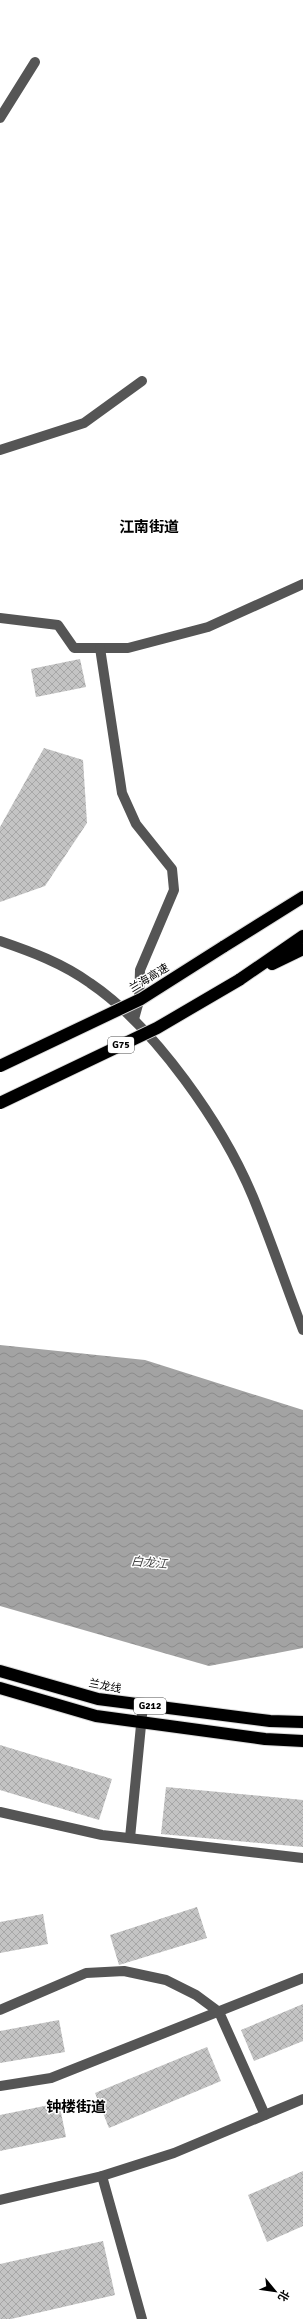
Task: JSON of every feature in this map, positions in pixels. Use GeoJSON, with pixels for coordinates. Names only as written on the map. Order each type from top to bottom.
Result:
{"type":"FeatureCollection","features":[{"type":"Feature","properties":{"kind":"highway","name":"兰海高速"},"geometry":{"type":"LineString","coordinates":[[0,1066],[141,999],[303,896]]}},
{"type":"Feature","properties":{"kind":"highway","name":"G75"},"geometry":{"type":"LineString","coordinates":[[0,1103],[157,1028],[239,980],[303,936]]}},
{"type":"Feature","properties":{"kind":"highway"},"geometry":{"type":"LineString","coordinates":[[239,980],[303,949]]}},
{"type":"Feature","properties":{"kind":"highway","name":"兰龙线"},"geometry":{"type":"LineString","coordinates":[[0,1671],[98,1699],[270,1721],[303,1722]]}},
{"type":"Feature","properties":{"kind":"highway","name":"G212"},"geometry":{"type":"LineString","coordinates":[[0,1688],[96,1716],[265,1739],[303,1741]]}},
{"type":"Feature","properties":{"kind":"street"},"geometry":{"type":"LineString","coordinates":[[0,118],[35,62]]}},
{"type":"Feature","properties":{"kind":"street"},"geometry":{"type":"LineString","coordinates":[[0,450],[84,423],[142,381]]}},
{"type":"Feature","properties":{"kind":"street"},"geometry":{"type":"LineString","coordinates":[[0,618],[58,625],[74,648],[128,648],[208,627],[303,584]]}},
{"type":"Feature","properties":{"kind":"street"},"geometry":{"type":"LineString","coordinates":[[100,648],[122,793],[136,824],[172,869],[174,890],[140,970],[139,1002],[134,1019]]}},
{"type":"Feature","properties":{"kind":"street"},"geometry":{"type":"LineString","coordinates":[[0,941],[43,955],[90,983],[134,1019],[186,1082],[226,1142],[253,1197],[276,1263],[303,1330]]}},
{"type":"Feature","properties":{"kind":"street"},"geometry":{"type":"LineString","coordinates":[[130,1838],[143,1705]]}},
{"type":"Feature","properties":{"kind":"street"},"geometry":{"type":"LineString","coordinates":[[0,1812],[102,1835],[303,1858]]}},
{"type":"Feature","properties":{"kind":"street"},"geometry":{"type":"LineString","coordinates":[[0,2010],[86,1973],[124,1971],[166,1980],[196,1994],[219,2012],[265,2115]]}},
{"type":"Feature","properties":{"kind":"street"},"geometry":{"type":"LineString","coordinates":[[0,2086],[51,2078],[303,1978]]}},
{"type":"Feature","properties":{"kind":"street"},"geometry":{"type":"LineString","coordinates":[[0,2200],[102,2176],[174,2153],[303,2100]]}},
{"type":"Feature","properties":{"kind":"street"},"geometry":{"type":"LineString","coordinates":[[102,2176],[142,2319]]}},
{"type":"Feature","properties":{"kind":"water","name":"白龙江"},"geometry":{"type":"Polygon","coordinates":[[[0,1345],[145,1360],[303,1410],[303,1648],[209,1666],[0,1606],[0,1345]]]}},
{"type":"Feature","properties":{"kind":"building"},"geometry":{"type":"Polygon","coordinates":[[[80,659],[86,687],[36,697],[31,669],[80,659]]]}},
{"type":"Feature","properties":{"kind":"building"},"geometry":{"type":"Polygon","coordinates":[[[44,748],[83,760],[87,823],[45,886],[0,902],[0,827],[44,748]]]}},
{"type":"Feature","properties":{"kind":"building"},"geometry":{"type":"Polygon","coordinates":[[[0,1745],[112,1779],[99,1820],[0,1790],[0,1745]]]}},
{"type":"Feature","properties":{"kind":"building"},"geometry":{"type":"Polygon","coordinates":[[[166,1787],[303,1800],[303,1847],[161,1834],[166,1787]]]}},
{"type":"Feature","properties":{"kind":"building"},"geometry":{"type":"Polygon","coordinates":[[[197,1907],[207,1938],[119,1965],[110,1935],[197,1907]]]}},
{"type":"Feature","properties":{"kind":"building"},"geometry":{"type":"Polygon","coordinates":[[[43,1914],[48,1944],[0,1953],[0,1922],[43,1914]]]}},
{"type":"Feature","properties":{"kind":"building"},"geometry":{"type":"Polygon","coordinates":[[[303,2004],[303,2041],[254,2061],[241,2030],[303,2004]]]}},
{"type":"Feature","properties":{"kind":"building"},"geometry":{"type":"Polygon","coordinates":[[[59,2020],[65,2052],[0,2063],[0,2031],[59,2020]]]}},
{"type":"Feature","properties":{"kind":"building"},"geometry":{"type":"Polygon","coordinates":[[[207,2047],[221,2081],[109,2128],[95,2093],[207,2047]]]}},
{"type":"Feature","properties":{"kind":"building"},"geometry":{"type":"Polygon","coordinates":[[[59,2103],[66,2137],[0,2151],[0,2115],[59,2103]]]}},
{"type":"Feature","properties":{"kind":"building"},"geometry":{"type":"Polygon","coordinates":[[[303,2171],[303,2226],[267,2242],[248,2195],[303,2171]]]}},
{"type":"Feature","properties":{"kind":"building"},"geometry":{"type":"Polygon","coordinates":[[[103,2241],[115,2295],[11,2319],[0,2319],[0,2264],[103,2241]]]}},
{"type":"Feature","properties":{"kind":"district","name":"江南街道"},"geometry":{"type":"Point","coordinates":[149,527]}},
{"type":"Feature","properties":{"kind":"district","name":"钟楼街道"},"geometry":{"type":"Point","coordinates":[76,2107]}}]}
